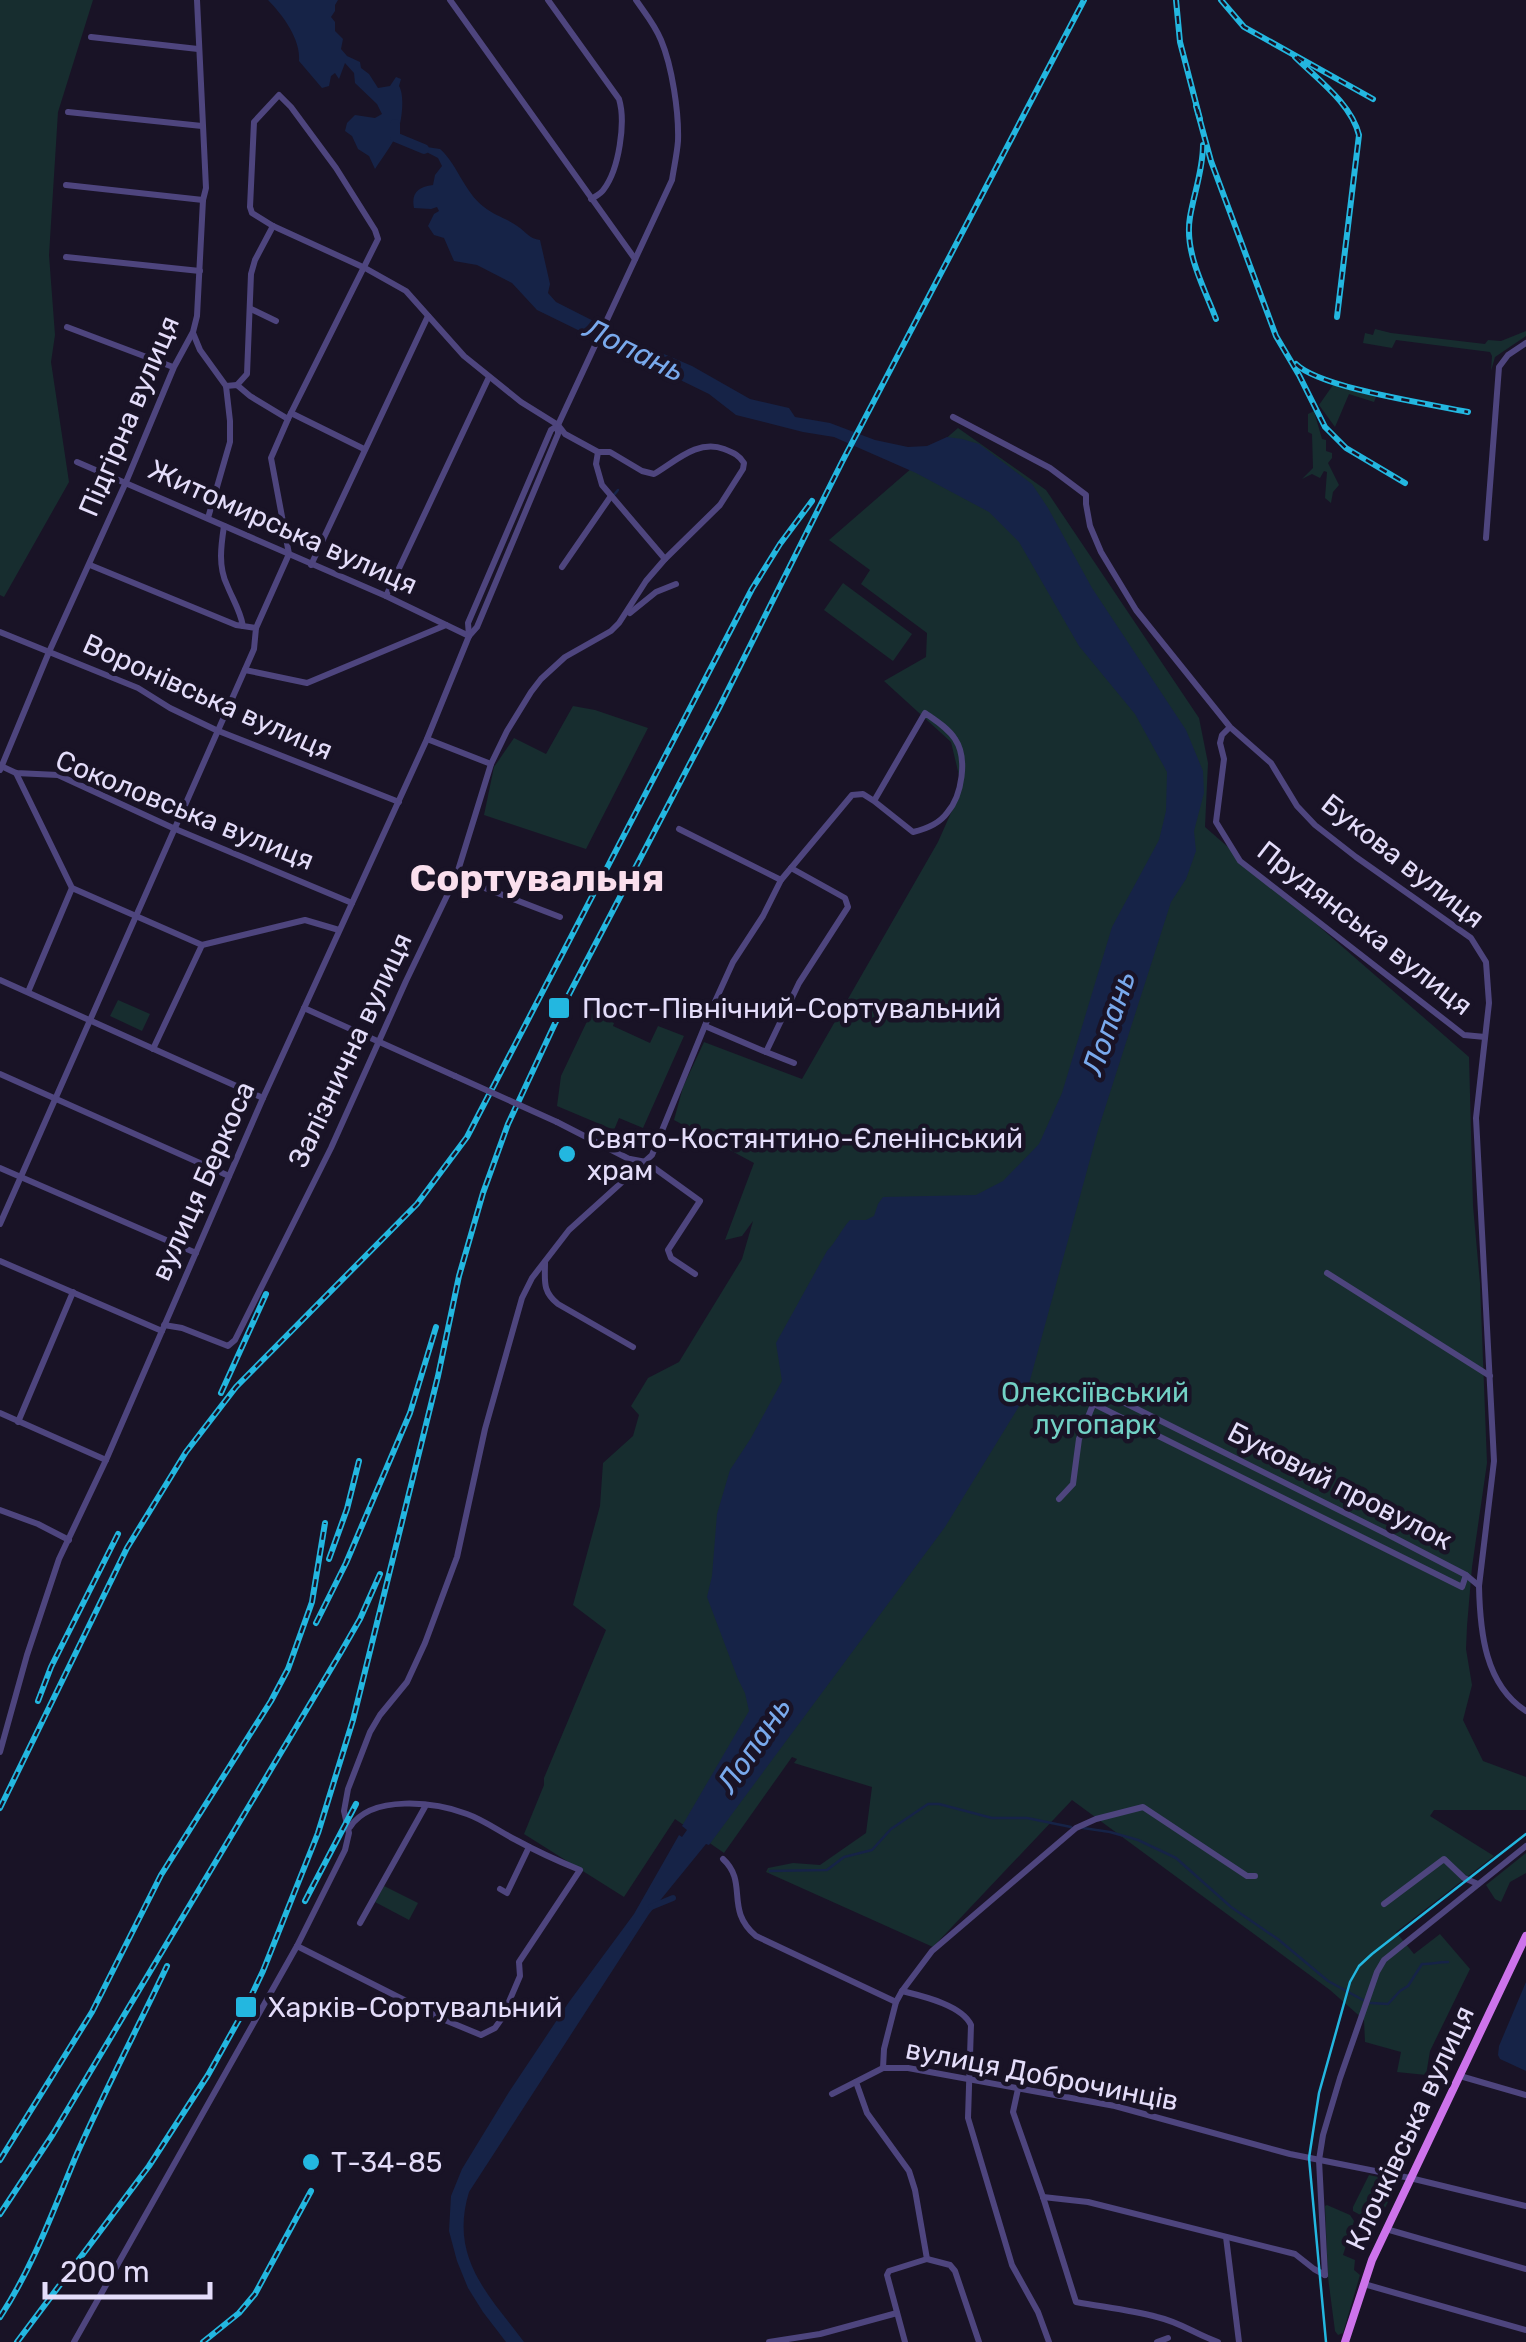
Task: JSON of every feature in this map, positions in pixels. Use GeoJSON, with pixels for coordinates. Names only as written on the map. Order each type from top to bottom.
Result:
{"type":"FeatureCollection","features":[{"type":"Feature","properties":{"kind":"main road","name":"Клочківська вулиця"},"geometry":{"type":"LineString","coordinates":[[1346,2342],[1362,2284],[1386,2229],[1526,1936]]}},
{"type":"Feature","properties":{"kind":"street","name":"Підгірна вулиця"},"geometry":{"type":"LineString","coordinates":[[1,767],[197,316],[206,188],[198,0]]}},
{"type":"Feature","properties":{"kind":"street"},"geometry":{"type":"LineString","coordinates":[[450,0],[635,259]]}},
{"type":"Feature","properties":{"kind":"street"},"geometry":{"type":"LineString","coordinates":[[548,0],[619,99],[622,109],[621,141],[612,170],[606,187],[591,199]]}},
{"type":"Feature","properties":{"kind":"street","name":"вулиця Беркоса"},"geometry":{"type":"LineString","coordinates":[[0,1752],[49,1585],[263,1098],[427,740],[469,636],[468,624],[551,430],[558,425],[672,180],[678,140],[674,98],[662,41],[636,0]]}},
{"type":"Feature","properties":{"kind":"street"},"geometry":{"type":"LineString","coordinates":[[91,36],[198,48]]}},
{"type":"Feature","properties":{"kind":"street"},"geometry":{"type":"LineString","coordinates":[[0,1224],[254,648],[256,628],[289,554],[270,458],[366,268],[378,239],[336,168],[279,95],[254,122],[252,214],[366,268],[406,291],[464,356],[521,402],[558,425],[564,434],[598,452],[596,464],[602,485],[665,558]]}},
{"type":"Feature","properties":{"kind":"street"},"geometry":{"type":"LineString","coordinates":[[68,112],[202,126]]}},
{"type":"Feature","properties":{"kind":"street"},"geometry":{"type":"LineString","coordinates":[[66,184],[203,200]]}},
{"type":"Feature","properties":{"kind":"street"},"geometry":{"type":"LineString","coordinates":[[226,386],[238,385],[247,374],[254,260],[273,226]]}},
{"type":"Feature","properties":{"kind":"street"},"geometry":{"type":"LineString","coordinates":[[66,257],[200,271]]}},
{"type":"Feature","properties":{"kind":"street"},"geometry":{"type":"LineString","coordinates":[[251,308],[276,321]]}},
{"type":"Feature","properties":{"kind":"street"},"geometry":{"type":"LineString","coordinates":[[312,564],[428,316]]}},
{"type":"Feature","properties":{"kind":"street"},"geometry":{"type":"LineString","coordinates":[[67,327],[174,367]]}},
{"type":"Feature","properties":{"kind":"street"},"geometry":{"type":"LineString","coordinates":[[192,332],[226,386],[230,442],[208,518]]}},
{"type":"Feature","properties":{"kind":"street"},"geometry":{"type":"LineString","coordinates":[[1486,538],[1499,367],[1526,343]]}},
{"type":"Feature","properties":{"kind":"street"},"geometry":{"type":"LineString","coordinates":[[386,596],[489,376]]}},
{"type":"Feature","properties":{"kind":"street"},"geometry":{"type":"LineString","coordinates":[[238,385],[250,396],[289,416],[364,449]]}},
{"type":"Feature","properties":{"kind":"street","name":"Букова вулиця"},"geometry":{"type":"LineString","coordinates":[[954,417],[1050,468],[1086,495],[1090,526],[1101,552],[1136,610],[1230,728],[1271,763],[1288,795],[1315,825],[1472,938],[1486,962],[1489,1003],[1476,1118],[1494,1461],[1479,1586],[1482,1626],[1492,1671],[1509,1700],[1526,1711]]}},
{"type":"Feature","properties":{"kind":"street","name":"Залізнична вулиця"},"geometry":{"type":"LineString","coordinates":[[163,1328],[182,1328],[228,1346],[236,1340],[331,1148],[456,877],[491,764],[507,731],[541,679],[565,657],[611,631],[625,617],[646,581],[720,505],[743,469],[742,458],[712,444],[701,446],[654,474],[610,452],[598,452]]}},
{"type":"Feature","properties":{"kind":"street","name":"Житомирська вулиця"},"geometry":{"type":"LineString","coordinates":[[77,462],[469,636]]}},
{"type":"Feature","properties":{"kind":"street"},"geometry":{"type":"LineString","coordinates":[[562,567],[612,497]]}},
{"type":"Feature","properties":{"kind":"street"},"geometry":{"type":"LineString","coordinates":[[224,526],[220,564],[243,626]]}},
{"type":"Feature","properties":{"kind":"street"},"geometry":{"type":"LineString","coordinates":[[90,565],[236,625],[256,628]]}},
{"type":"Feature","properties":{"kind":"street"},"geometry":{"type":"LineString","coordinates":[[625,617],[656,592],[676,584]]}},
{"type":"Feature","properties":{"kind":"street"},"geometry":{"type":"LineString","coordinates":[[245,670],[307,683],[447,625]]}},
{"type":"Feature","properties":{"kind":"street","name":"Воронівська вулиця"},"geometry":{"type":"LineString","coordinates":[[0,632],[138,688],[216,730],[399,802]]}},
{"type":"Feature","properties":{"kind":"street"},"geometry":{"type":"LineString","coordinates":[[349,1828],[344,1811],[348,1789],[366,1739],[407,1682],[457,1557],[485,1429],[522,1298],[532,1278],[569,1230],[652,1155],[733,962],[781,880],[852,795],[863,794],[913,832],[938,822],[948,812],[959,787],[962,758],[952,734],[926,713],[874,801]]}},
{"type":"Feature","properties":{"kind":"street","name":"Прудянська вулиця"},"geometry":{"type":"LineString","coordinates":[[1230,728],[1220,743],[1224,758],[1216,822],[1240,861],[1464,1035],[1485,1037]]}},
{"type":"Feature","properties":{"kind":"street"},"geometry":{"type":"LineString","coordinates":[[427,740],[491,764]]}},
{"type":"Feature","properties":{"kind":"street","name":"Соколовська вулиця"},"geometry":{"type":"LineString","coordinates":[[1,767],[16,773],[58,775],[352,903]]}},
{"type":"Feature","properties":{"kind":"street"},"geometry":{"type":"LineString","coordinates":[[16,773],[72,888],[202,946],[305,920],[339,930]]}},
{"type":"Feature","properties":{"kind":"street"},"geometry":{"type":"LineString","coordinates":[[679,829],[781,880]]}},
{"type":"Feature","properties":{"kind":"street"},"geometry":{"type":"LineString","coordinates":[[766,1052],[800,983],[848,908],[845,898],[792,868]]}},
{"type":"Feature","properties":{"kind":"street"},"geometry":{"type":"LineString","coordinates":[[456,877],[560,917]]}},
{"type":"Feature","properties":{"kind":"street"},"geometry":{"type":"LineString","coordinates":[[28,992],[72,888]]}},
{"type":"Feature","properties":{"kind":"street"},"geometry":{"type":"LineString","coordinates":[[152,1049],[202,946]]}},
{"type":"Feature","properties":{"kind":"street"},"geometry":{"type":"LineString","coordinates":[[0,980],[263,1098]]}},
{"type":"Feature","properties":{"kind":"street"},"geometry":{"type":"LineString","coordinates":[[304,1008],[630,1159],[646,1162],[700,1200],[668,1250],[672,1258],[695,1274]]}},
{"type":"Feature","properties":{"kind":"street"},"geometry":{"type":"LineString","coordinates":[[705,1026],[794,1063]]}},
{"type":"Feature","properties":{"kind":"street"},"geometry":{"type":"LineString","coordinates":[[0,1074],[229,1176]]}},
{"type":"Feature","properties":{"kind":"street"},"geometry":{"type":"LineString","coordinates":[[630,1159],[632,1172]]}},
{"type":"Feature","properties":{"kind":"street"},"geometry":{"type":"LineString","coordinates":[[0,1168],[196,1253]]}},
{"type":"Feature","properties":{"kind":"street"},"geometry":{"type":"LineString","coordinates":[[0,1261],[163,1328]]}},
{"type":"Feature","properties":{"kind":"street"},"geometry":{"type":"LineString","coordinates":[[544,1261],[544,1287],[549,1296],[633,1347]]}},
{"type":"Feature","properties":{"kind":"street"},"geometry":{"type":"LineString","coordinates":[[1327,1274],[1490,1376]]}},
{"type":"Feature","properties":{"kind":"street"},"geometry":{"type":"LineString","coordinates":[[18,1422],[73,1292]]}},
{"type":"Feature","properties":{"kind":"street","name":"Буковий провулок"},"geometry":{"type":"LineString","coordinates":[[1466,1575],[1462,1586],[1094,1404],[1099,1390],[1466,1575],[1479,1586]]}},
{"type":"Feature","properties":{"kind":"street"},"geometry":{"type":"LineString","coordinates":[[1059,1499],[1073,1484],[1080,1439],[1094,1404]]}},
{"type":"Feature","properties":{"kind":"street"},"geometry":{"type":"LineString","coordinates":[[0,1413],[106,1460]]}},
{"type":"Feature","properties":{"kind":"street"},"geometry":{"type":"LineString","coordinates":[[0,1510],[69,1540]]}},
{"type":"Feature","properties":{"kind":"street"},"geometry":{"type":"LineString","coordinates":[[360,1923],[427,1804]]}},
{"type":"Feature","properties":{"kind":"street"},"geometry":{"type":"LineString","coordinates":[[74,2342],[297,1946],[345,1850],[355,1819],[378,1808],[427,1804],[471,1816],[580,1870],[519,1962],[517,1986],[502,2018],[491,2032],[481,2035],[297,1946]]}},
{"type":"Feature","properties":{"kind":"street","name":"вулиця Доброчинців"},"geometry":{"type":"LineString","coordinates":[[1255,1876],[1247,1876],[1143,1807],[1096,1819],[1071,1831],[932,1950],[896,2002],[883,2068],[908,2068],[1115,2106],[1319,2160],[1526,2206]]}},
{"type":"Feature","properties":{"kind":"street","name":"Клочківська вулиця"},"geometry":{"type":"LineString","coordinates":[[1226,2237],[1294,2254],[1326,2275],[1319,2160],[1323,2135],[1381,1964],[1526,1846]]}},
{"type":"Feature","properties":{"kind":"street"},"geometry":{"type":"LineString","coordinates":[[500,1889],[507,1893],[529,1847]]}},
{"type":"Feature","properties":{"kind":"street"},"geometry":{"type":"LineString","coordinates":[[722,1859],[735,1879],[740,1917],[756,1936],[896,2002]]}},
{"type":"Feature","properties":{"kind":"street"},"geometry":{"type":"LineString","coordinates":[[1384,1904],[1441,1860],[1447,1860],[1464,1878],[1478,1884]]}},
{"type":"Feature","properties":{"kind":"street"},"geometry":{"type":"LineString","coordinates":[[902,1991],[934,1999],[967,2016],[971,2025],[968,2118],[1012,2265],[1038,2312],[1049,2342]]}},
{"type":"Feature","properties":{"kind":"street"},"geometry":{"type":"LineString","coordinates":[[832,2094],[883,2068]]}},
{"type":"Feature","properties":{"kind":"street"},"geometry":{"type":"LineString","coordinates":[[1460,2076],[1526,2095]]}},
{"type":"Feature","properties":{"kind":"street"},"geometry":{"type":"LineString","coordinates":[[856,2082],[866,2112],[909,2170],[927,2259]]}},
{"type":"Feature","properties":{"kind":"street"},"geometry":{"type":"LineString","coordinates":[[1018,2088],[1013,2112],[1076,2302],[1159,2317],[1193,2328],[1205,2340],[1218,2342]]}},
{"type":"Feature","properties":{"kind":"street"},"geometry":{"type":"LineString","coordinates":[[1043,2197],[1088,2202],[1226,2237],[1239,2342]]}},
{"type":"Feature","properties":{"kind":"street"},"geometry":{"type":"LineString","coordinates":[[1386,2229],[1526,2268]]}},
{"type":"Feature","properties":{"kind":"street"},"geometry":{"type":"LineString","coordinates":[[905,2342],[887,2276],[890,2271],[927,2259],[950,2265],[954,2270],[979,2342]]}},
{"type":"Feature","properties":{"kind":"street"},"geometry":{"type":"LineString","coordinates":[[1362,2284],[1526,2330]]}},
{"type":"Feature","properties":{"kind":"street"},"geometry":{"type":"LineString","coordinates":[[768,2342],[820,2334],[898,2313]]}},
{"type":"Feature","properties":{"kind":"street"},"geometry":{"type":"LineString","coordinates":[[1157,2342],[1168,2338]]}},
{"type":"Feature","properties":{"kind":"green space"},"geometry":{"type":"Polygon","coordinates":[[[0,0],[93,0],[58,112],[49,255],[55,335],[51,362],[69,482],[4,597],[0,595],[0,0]]]}},
{"type":"Feature","properties":{"kind":"green space"},"geometry":{"type":"Polygon","coordinates":[[[1375,329],[1485,344],[1526,331],[1526,336],[1495,357],[1491,371],[1490,352],[1396,340],[1392,348],[1363,343],[1365,333],[1373,335],[1375,329]]]}},
{"type":"Feature","properties":{"kind":"green space"},"geometry":{"type":"Polygon","coordinates":[[[1333,385],[1376,397],[1374,402],[1349,394],[1335,427],[1319,405],[1333,385]]]}},
{"type":"Feature","properties":{"kind":"green space"},"geometry":{"type":"Polygon","coordinates":[[[1314,411],[1322,439],[1326,440],[1326,451],[1332,453],[1328,463],[1339,485],[1331,503],[1325,498],[1327,472],[1320,478],[1312,474],[1302,479],[1313,468],[1308,414],[1314,411]]]}},
{"type":"Feature","properties":{"kind":"green space","name":"Олексіївський лугопарк"},"geometry":{"type":"Polygon","coordinates":[[[958,428],[1046,490],[1199,718],[1208,763],[1205,827],[1469,1057],[1487,1463],[1467,1626],[1472,1685],[1463,1720],[1483,1761],[1526,1777],[1526,1810],[1434,1810],[1430,1816],[1494,1856],[1396,1932],[1414,1954],[1440,1934],[1470,1969],[1430,2051],[1426,2075],[1397,2072],[1401,2052],[1365,2042],[1364,2020],[1330,1990],[1072,1800],[933,1947],[766,1872],[768,1868],[793,1863],[820,1865],[866,1833],[872,1787],[794,1763],[797,1759],[792,1757],[724,1853],[675,1819],[624,1897],[524,1834],[606,1630],[573,1605],[600,1506],[603,1463],[633,1436],[639,1415],[631,1406],[648,1378],[679,1362],[742,1259],[753,1221],[742,1236],[725,1240],[754,1163],[674,1120],[683,1087],[704,1042],[802,1079],[938,842],[962,788],[951,742],[884,681],[926,657],[927,633],[861,584],[870,570],[829,540],[958,428]]]}},
{"type":"Feature","properties":{"kind":"green space"},"geometry":{"type":"Polygon","coordinates":[[[843,583],[912,634],[893,661],[824,610],[843,583]]]}},
{"type":"Feature","properties":{"kind":"green space"},"geometry":{"type":"Polygon","coordinates":[[[573,706],[648,728],[586,849],[484,815],[494,767],[514,738],[546,754],[573,706]]]}},
{"type":"Feature","properties":{"kind":"green space"},"geometry":{"type":"Polygon","coordinates":[[[118,1000],[150,1014],[142,1031],[110,1016],[118,1000]]]}},
{"type":"Feature","properties":{"kind":"green space"},"geometry":{"type":"Polygon","coordinates":[[[591,1013],[650,1043],[658,1026],[684,1036],[643,1128],[619,1118],[614,1130],[557,1106],[561,1076],[591,1013]]]}},
{"type":"Feature","properties":{"kind":"green space"},"geometry":{"type":"Polygon","coordinates":[[[1526,1853],[1526,1873],[1510,1882],[1501,1902],[1495,1899],[1486,1885],[1526,1853]]]}},
{"type":"Feature","properties":{"kind":"green space"},"geometry":{"type":"Polygon","coordinates":[[[384,1886],[418,1903],[409,1920],[375,1902],[384,1886]]]}},
{"type":"Feature","properties":{"kind":"green space"},"geometry":{"type":"Polygon","coordinates":[[[1369,2175],[1397,2184],[1377,2224],[1353,2211],[1369,2175]]]}},
{"type":"Feature","properties":{"kind":"green space"},"geometry":{"type":"Polygon","coordinates":[[[1327,2205],[1350,2215],[1354,2221],[1343,2255],[1355,2260],[1354,2270],[1360,2275],[1343,2333],[1338,2335],[1328,2277],[1327,2205]]]}},
{"type":"Feature","properties":{"kind":"water"},"geometry":{"type":"Polygon","coordinates":[[[268,0],[338,0],[331,17],[335,31],[343,39],[341,49],[360,62],[378,88],[390,86],[396,77],[401,79],[399,129],[375,169],[369,156],[358,149],[345,131],[355,115],[375,118],[382,114],[377,104],[355,83],[354,73],[345,63],[339,79],[335,73],[329,86],[322,88],[299,61],[290,28],[268,0]]]}},
{"type":"Feature","properties":{"kind":"water"},"geometry":{"type":"Polygon","coordinates":[[[413,145],[440,149],[477,201],[540,240],[550,284],[548,293],[556,302],[692,366],[750,399],[789,408],[795,417],[830,423],[875,440],[908,447],[927,446],[947,437],[962,439],[979,444],[1032,484],[1092,588],[1186,730],[1203,771],[1204,793],[1194,831],[1196,851],[1186,879],[1171,902],[1098,1130],[1026,1395],[945,1527],[709,1845],[649,1914],[469,2192],[464,2215],[468,2256],[486,2291],[524,2342],[506,2342],[468,2288],[449,2231],[451,2196],[462,2169],[509,2092],[634,1914],[679,1835],[682,1837],[687,1830],[682,1826],[749,1711],[707,1597],[717,1514],[730,1470],[782,1381],[776,1343],[827,1251],[850,1220],[874,1216],[883,1197],[976,1195],[1003,1181],[1039,1144],[1062,1093],[1112,927],[1159,840],[1166,811],[1167,772],[1135,714],[1079,646],[1019,542],[989,512],[916,473],[834,437],[736,415],[709,394],[537,310],[512,283],[477,265],[454,261],[444,238],[434,235],[428,226],[439,211],[437,207],[414,208],[413,203],[417,192],[433,185],[442,166],[438,158],[413,145]]]}},
{"type":"Feature","properties":{"kind":"water"},"geometry":{"type":"Polygon","coordinates":[[[1526,1982],[1526,2071],[1498,2055],[1526,1982]]]}},
{"type":"Feature","properties":{"kind":"waterway","name":"Лопань"},"geometry":{"type":"LineString","coordinates":[[395,124],[395,137],[424,149]]}},
{"type":"Feature","properties":{"kind":"waterway"},"geometry":{"type":"LineString","coordinates":[[613,496],[618,490]]}},
{"type":"Feature","properties":{"kind":"waterway"},"geometry":{"type":"LineString","coordinates":[[770,1871],[827,1870],[844,1857],[872,1850],[891,1829],[928,1804],[992,1818],[1027,1818],[1071,1827]]}},
{"type":"Feature","properties":{"kind":"waterway"},"geometry":{"type":"LineString","coordinates":[[1083,1828],[1138,1840],[1176,1858],[1231,1907],[1328,1981],[1363,2000]]}},
{"type":"Feature","properties":{"kind":"waterway"},"geometry":{"type":"LineString","coordinates":[[651,1907],[673,1898]]}},
{"type":"Feature","properties":{"kind":"waterway"},"geometry":{"type":"LineString","coordinates":[[1371,2003],[1388,2004],[1408,1986],[1422,1964],[1448,1962]]}},
{"type":"Feature","properties":{"kind":"tram line"},"geometry":{"type":"LineString","coordinates":[[1326,2342],[1309,2158],[1319,2093],[1350,1982],[1372,1954],[1526,1834]]}},
{"type":"Feature","properties":{"kind":"railway"},"geometry":{"type":"LineString","coordinates":[[17,2342],[149,2166],[208,2075],[263,1971],[318,1833],[353,1720],[459,1276],[508,1124],[565,1002],[1084,0]]}},
{"type":"Feature","properties":{"kind":"railway"},"geometry":{"type":"LineString","coordinates":[[1176,0],[1180,42],[1200,119]]}},
{"type":"Feature","properties":{"kind":"railway"},"geometry":{"type":"LineString","coordinates":[[1221,0],[1244,27],[1373,99]]}},
{"type":"Feature","properties":{"kind":"railway"},"geometry":{"type":"LineString","coordinates":[[1295,57],[1341,102],[1359,135],[1337,317]]}},
{"type":"Feature","properties":{"kind":"railway"},"geometry":{"type":"LineString","coordinates":[[1196,106],[1211,161],[1276,336],[1325,427],[1346,448],[1405,483]]}},
{"type":"Feature","properties":{"kind":"railway"},"geometry":{"type":"LineString","coordinates":[[1203,145],[1189,230],[1196,269],[1216,319]]}},
{"type":"Feature","properties":{"kind":"railway"},"geometry":{"type":"LineString","coordinates":[[1296,364],[1309,373],[1351,388],[1468,412]]}},
{"type":"Feature","properties":{"kind":"railway"},"geometry":{"type":"LineString","coordinates":[[0,1808],[127,1548],[186,1452],[236,1387],[417,1204],[467,1137],[752,589],[812,501]]}},
{"type":"Feature","properties":{"kind":"railway"},"geometry":{"type":"LineString","coordinates":[[221,1393],[266,1294]]}},
{"type":"Feature","properties":{"kind":"railway"},"geometry":{"type":"LineString","coordinates":[[316,1623],[410,1413],[436,1327]]}},
{"type":"Feature","properties":{"kind":"railway"},"geometry":{"type":"LineString","coordinates":[[329,1559],[359,1461]]}},
{"type":"Feature","properties":{"kind":"railway"},"geometry":{"type":"LineString","coordinates":[[0,2160],[92,2012],[161,1875],[288,1669],[312,1602],[325,1523]]}},
{"type":"Feature","properties":{"kind":"railway"},"geometry":{"type":"LineString","coordinates":[[38,1701],[118,1534]]}},
{"type":"Feature","properties":{"kind":"railway"},"geometry":{"type":"LineString","coordinates":[[0,2214],[53,2134],[341,1652],[380,1574]]}},
{"type":"Feature","properties":{"kind":"railway"},"geometry":{"type":"LineString","coordinates":[[305,1901],[356,1804]]}},
{"type":"Feature","properties":{"kind":"railway"},"geometry":{"type":"LineString","coordinates":[[0,2317],[32,2259],[87,2132],[167,1966]]}},
{"type":"Feature","properties":{"kind":"railway"},"geometry":{"type":"LineString","coordinates":[[203,2342],[239,2313],[255,2294],[311,2191]]}},
{"type":"Feature","properties":{"kind":"place","name":"Пост-Північний-Сортувальний"},"geometry":{"type":"Point","coordinates":[559,1008]}},
{"type":"Feature","properties":{"kind":"place","name":"Свято-Костянтино-Єленінський храм"},"geometry":{"type":"Point","coordinates":[567,1154]}},
{"type":"Feature","properties":{"kind":"place","name":"Харків-Сортувальний"},"geometry":{"type":"Point","coordinates":[246,2007]}},
{"type":"Feature","properties":{"kind":"place","name":"Т-34-85"},"geometry":{"type":"Point","coordinates":[311,2162]}},
{"type":"Feature","properties":{"kind":"district","name":"Сортувальня"},"geometry":{"type":"Point","coordinates":[537,878]}}]}
